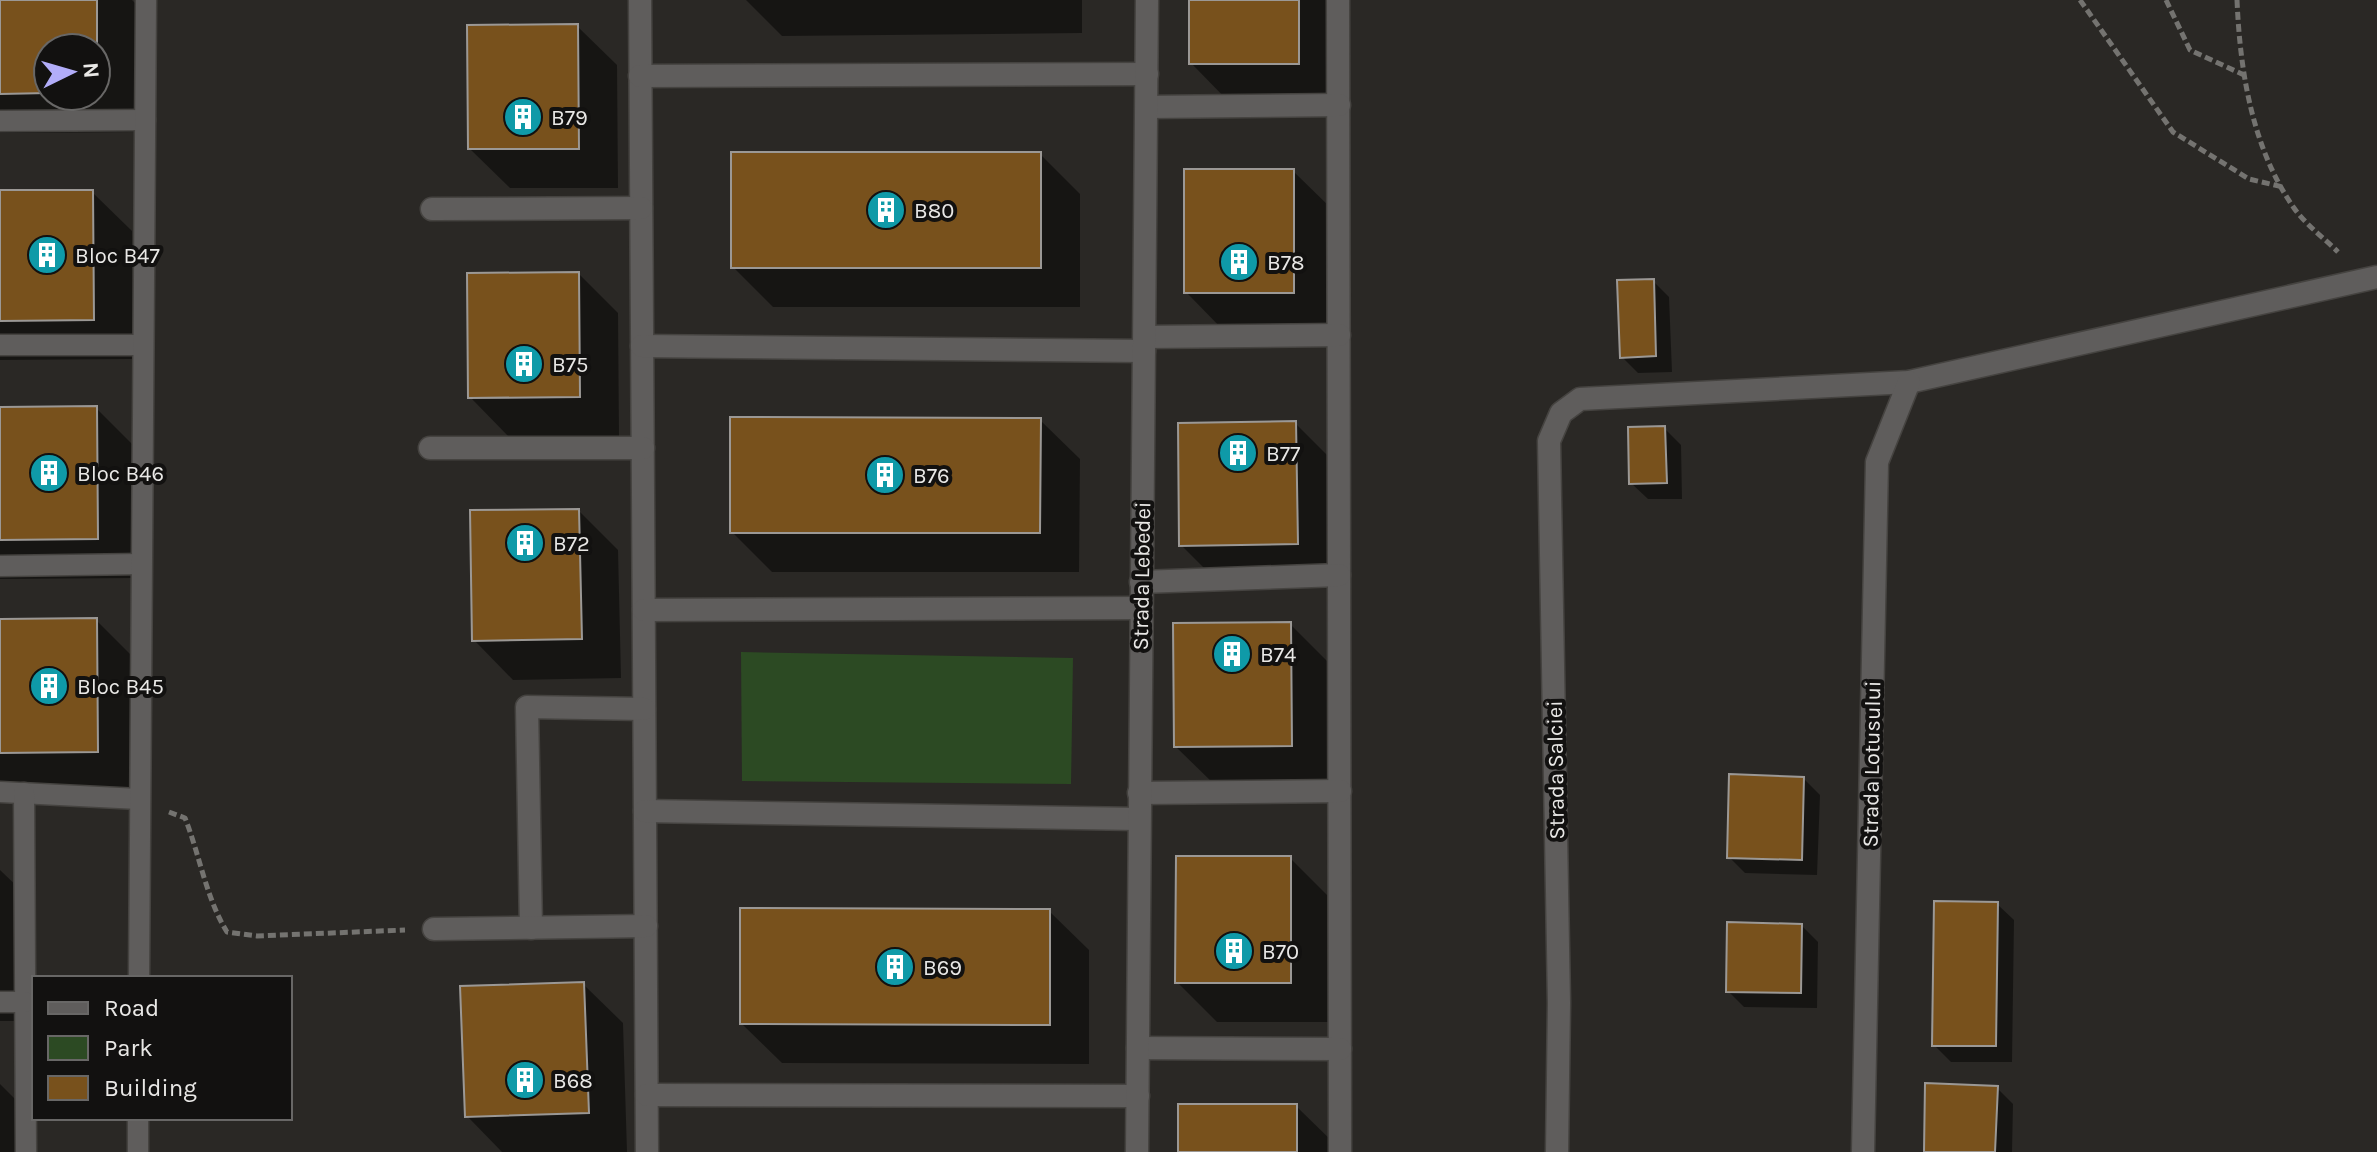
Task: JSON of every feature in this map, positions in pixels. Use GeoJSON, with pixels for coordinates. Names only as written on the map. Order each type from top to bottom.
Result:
{"type":"FeatureCollection","features":[{"type":"Feature","properties":{"kind":"street"},"geometry":{"type":"LineString","coordinates":[[640,0],[647,1152]]}},
{"type":"Feature","properties":{"kind":"street","name":"Strada Lebedei"},"geometry":{"type":"LineString","coordinates":[[1137,1152],[1147,0]]}},
{"type":"Feature","properties":{"kind":"street"},"geometry":{"type":"LineString","coordinates":[[1338,0],[1340,1152]]}},
{"type":"Feature","properties":{"kind":"street"},"geometry":{"type":"LineString","coordinates":[[640,76],[1147,74]]}},
{"type":"Feature","properties":{"kind":"street"},"geometry":{"type":"LineString","coordinates":[[1147,107],[1339,105]]}},
{"type":"Feature","properties":{"kind":"street"},"geometry":{"type":"LineString","coordinates":[[432,209],[641,208]]}},
{"type":"Feature","properties":{"kind":"street"},"geometry":{"type":"LineString","coordinates":[[1909,382],[2372,279]]}},
{"type":"Feature","properties":{"kind":"street"},"geometry":{"type":"LineString","coordinates":[[642,346],[1144,344],[1339,335]]}},
{"type":"Feature","properties":{"kind":"street","name":"Strada Salciei"},"geometry":{"type":"LineString","coordinates":[[1557,1152],[1559,1003],[1549,441],[1561,413],[1580,399],[1909,382]]}},
{"type":"Feature","properties":{"kind":"street","name":"Strada Lotusului"},"geometry":{"type":"LineString","coordinates":[[1863,1152],[1877,462],[1909,382]]}},
{"type":"Feature","properties":{"kind":"street"},"geometry":{"type":"LineString","coordinates":[[430,448],[643,448]]}},
{"type":"Feature","properties":{"kind":"street"},"geometry":{"type":"LineString","coordinates":[[1141,582],[1339,575]]}},
{"type":"Feature","properties":{"kind":"street"},"geometry":{"type":"LineString","coordinates":[[644,610],[1141,608]]}},
{"type":"Feature","properties":{"kind":"street"},"geometry":{"type":"LineString","coordinates":[[531,928],[527,707],[644,709]]}},
{"type":"Feature","properties":{"kind":"street"},"geometry":{"type":"LineString","coordinates":[[1139,793],[1340,791]]}},
{"type":"Feature","properties":{"kind":"street"},"geometry":{"type":"LineString","coordinates":[[645,811],[1138,819]]}},
{"type":"Feature","properties":{"kind":"street"},"geometry":{"type":"LineString","coordinates":[[434,929],[646,926]]}},
{"type":"Feature","properties":{"kind":"street"},"geometry":{"type":"LineString","coordinates":[[1138,1048],[1340,1049]]}},
{"type":"Feature","properties":{"kind":"street"},"geometry":{"type":"LineString","coordinates":[[647,1095],[1138,1096]]}},
{"type":"Feature","properties":{"kind":"lane"},"geometry":{"type":"LineString","coordinates":[[139,976],[146,0]]}},
{"type":"Feature","properties":{"kind":"lane"},"geometry":{"type":"LineString","coordinates":[[0,121],[145,120]]}},
{"type":"Feature","properties":{"kind":"lane"},"geometry":{"type":"LineString","coordinates":[[0,345],[143,345]]}},
{"type":"Feature","properties":{"kind":"lane"},"geometry":{"type":"LineString","coordinates":[[0,566],[141,564]]}},
{"type":"Feature","properties":{"kind":"lane"},"geometry":{"type":"LineString","coordinates":[[0,792],[139,799]]}},
{"type":"Feature","properties":{"kind":"lane"},"geometry":{"type":"LineString","coordinates":[[24,793],[26,1152]]}},
{"type":"Feature","properties":{"kind":"lane"},"geometry":{"type":"LineString","coordinates":[[0,1002],[25,1002]]}},
{"type":"Feature","properties":{"kind":"lane"},"geometry":{"type":"LineString","coordinates":[[138,1120],[138,1152]]}},
{"type":"Feature","properties":{"kind":"path"},"geometry":{"type":"LineString","coordinates":[[2080,0],[2173,132],[2249,179],[2283,187]]}},
{"type":"Feature","properties":{"kind":"path"},"geometry":{"type":"LineString","coordinates":[[2166,0],[2190,50],[2244,75]]}},
{"type":"Feature","properties":{"kind":"path"},"geometry":{"type":"LineString","coordinates":[[2237,0],[2239,57],[2264,154],[2294,209],[2372,279]]}},
{"type":"Feature","properties":{"kind":"path"},"geometry":{"type":"LineString","coordinates":[[139,799],[185,818],[202,863],[213,910],[227,932],[257,936],[434,929]]}},
{"type":"Feature","properties":{"kind":"green space"},"geometry":{"type":"Polygon","coordinates":[[[741,652],[1073,658],[1071,784],[742,781],[741,652]]]}},
{"type":"Feature","properties":{"kind":"building"},"geometry":{"type":"Polygon","coordinates":[[[0,0],[97,0],[97,32],[32,32],[32,93],[0,94],[0,0]]]}},
{"type":"Feature","properties":{"kind":"building"},"geometry":{"type":"Polygon","coordinates":[[[1189,0],[1299,0],[1299,64],[1189,64],[1189,0]]]}},
{"type":"Feature","properties":{"kind":"building","name":"B79"},"geometry":{"type":"Polygon","coordinates":[[[578,24],[579,149],[468,149],[467,25],[578,24]]]}},
{"type":"Feature","properties":{"kind":"building","name":"B80"},"geometry":{"type":"Polygon","coordinates":[[[731,152],[1041,152],[1041,268],[731,268],[731,152]]]}},
{"type":"Feature","properties":{"kind":"building","name":"B78"},"geometry":{"type":"Polygon","coordinates":[[[1184,169],[1294,169],[1294,293],[1184,293],[1184,169]]]}},
{"type":"Feature","properties":{"kind":"building","name":"Bloc B47"},"geometry":{"type":"Polygon","coordinates":[[[0,190],[93,190],[94,320],[0,321],[0,190]]]}},
{"type":"Feature","properties":{"kind":"building","name":"B75"},"geometry":{"type":"Polygon","coordinates":[[[579,272],[580,397],[468,398],[467,273],[579,272]]]}},
{"type":"Feature","properties":{"kind":"building"},"geometry":{"type":"Polygon","coordinates":[[[1654,279],[1656,356],[1620,358],[1617,280],[1654,279]]]}},
{"type":"Feature","properties":{"kind":"building","name":"Bloc B46"},"geometry":{"type":"Polygon","coordinates":[[[97,406],[98,539],[0,540],[0,407],[97,406]]]}},
{"type":"Feature","properties":{"kind":"building","name":"B76"},"geometry":{"type":"Polygon","coordinates":[[[730,417],[1041,418],[1040,533],[730,533],[730,417]]]}},
{"type":"Feature","properties":{"kind":"building","name":"B77"},"geometry":{"type":"Polygon","coordinates":[[[1296,421],[1298,544],[1179,546],[1178,423],[1296,421]]]}},
{"type":"Feature","properties":{"kind":"building"},"geometry":{"type":"Polygon","coordinates":[[[1665,426],[1667,483],[1629,484],[1628,427],[1665,426]]]}},
{"type":"Feature","properties":{"kind":"building","name":"B72"},"geometry":{"type":"Polygon","coordinates":[[[579,509],[582,639],[472,641],[470,510],[579,509]]]}},
{"type":"Feature","properties":{"kind":"building","name":"Bloc B45"},"geometry":{"type":"Polygon","coordinates":[[[97,618],[98,752],[0,753],[0,619],[97,618]]]}},
{"type":"Feature","properties":{"kind":"building","name":"B74"},"geometry":{"type":"Polygon","coordinates":[[[1291,622],[1292,746],[1174,747],[1173,623],[1291,622]]]}},
{"type":"Feature","properties":{"kind":"building"},"geometry":{"type":"Polygon","coordinates":[[[1729,774],[1804,777],[1802,860],[1727,858],[1729,774]]]}},
{"type":"Feature","properties":{"kind":"building","name":"B70"},"geometry":{"type":"Polygon","coordinates":[[[1176,856],[1291,856],[1291,983],[1175,983],[1176,856]]]}},
{"type":"Feature","properties":{"kind":"building"},"geometry":{"type":"Polygon","coordinates":[[[1934,901],[1998,902],[1996,1046],[1932,1046],[1934,901]]]}},
{"type":"Feature","properties":{"kind":"building","name":"B69"},"geometry":{"type":"Polygon","coordinates":[[[740,908],[1050,909],[1050,1025],[740,1024],[740,908]]]}},
{"type":"Feature","properties":{"kind":"building"},"geometry":{"type":"Polygon","coordinates":[[[1727,922],[1802,924],[1801,993],[1726,992],[1727,922]]]}},
{"type":"Feature","properties":{"kind":"building","name":"B68"},"geometry":{"type":"Polygon","coordinates":[[[584,982],[589,1113],[465,1117],[460,986],[584,982]]]}},
{"type":"Feature","properties":{"kind":"building"},"geometry":{"type":"Polygon","coordinates":[[[1925,1083],[1998,1086],[1995,1152],[1924,1152],[1925,1083]]]}},
{"type":"Feature","properties":{"kind":"building"},"geometry":{"type":"Polygon","coordinates":[[[1178,1104],[1297,1104],[1297,1152],[1178,1152],[1178,1104]]]}},
{"type":"Feature","properties":{"kind":"place","name":"B79"},"geometry":{"type":"Point","coordinates":[523,117]}},
{"type":"Feature","properties":{"kind":"place","name":"B80"},"geometry":{"type":"Point","coordinates":[886,210]}},
{"type":"Feature","properties":{"kind":"place","name":"Bloc B47"},"geometry":{"type":"Point","coordinates":[47,255]}},
{"type":"Feature","properties":{"kind":"place","name":"B78"},"geometry":{"type":"Point","coordinates":[1239,262]}},
{"type":"Feature","properties":{"kind":"place","name":"B75"},"geometry":{"type":"Point","coordinates":[524,364]}},
{"type":"Feature","properties":{"kind":"place","name":"B77"},"geometry":{"type":"Point","coordinates":[1238,453]}},
{"type":"Feature","properties":{"kind":"place","name":"Bloc B46"},"geometry":{"type":"Point","coordinates":[49,473]}},
{"type":"Feature","properties":{"kind":"place","name":"B76"},"geometry":{"type":"Point","coordinates":[885,475]}},
{"type":"Feature","properties":{"kind":"place","name":"B72"},"geometry":{"type":"Point","coordinates":[525,543]}},
{"type":"Feature","properties":{"kind":"place","name":"B74"},"geometry":{"type":"Point","coordinates":[1232,654]}},
{"type":"Feature","properties":{"kind":"place","name":"Bloc B45"},"geometry":{"type":"Point","coordinates":[49,686]}},
{"type":"Feature","properties":{"kind":"place","name":"B70"},"geometry":{"type":"Point","coordinates":[1234,951]}},
{"type":"Feature","properties":{"kind":"place","name":"B69"},"geometry":{"type":"Point","coordinates":[895,967]}},
{"type":"Feature","properties":{"kind":"place","name":"B68"},"geometry":{"type":"Point","coordinates":[525,1080]}}]}
